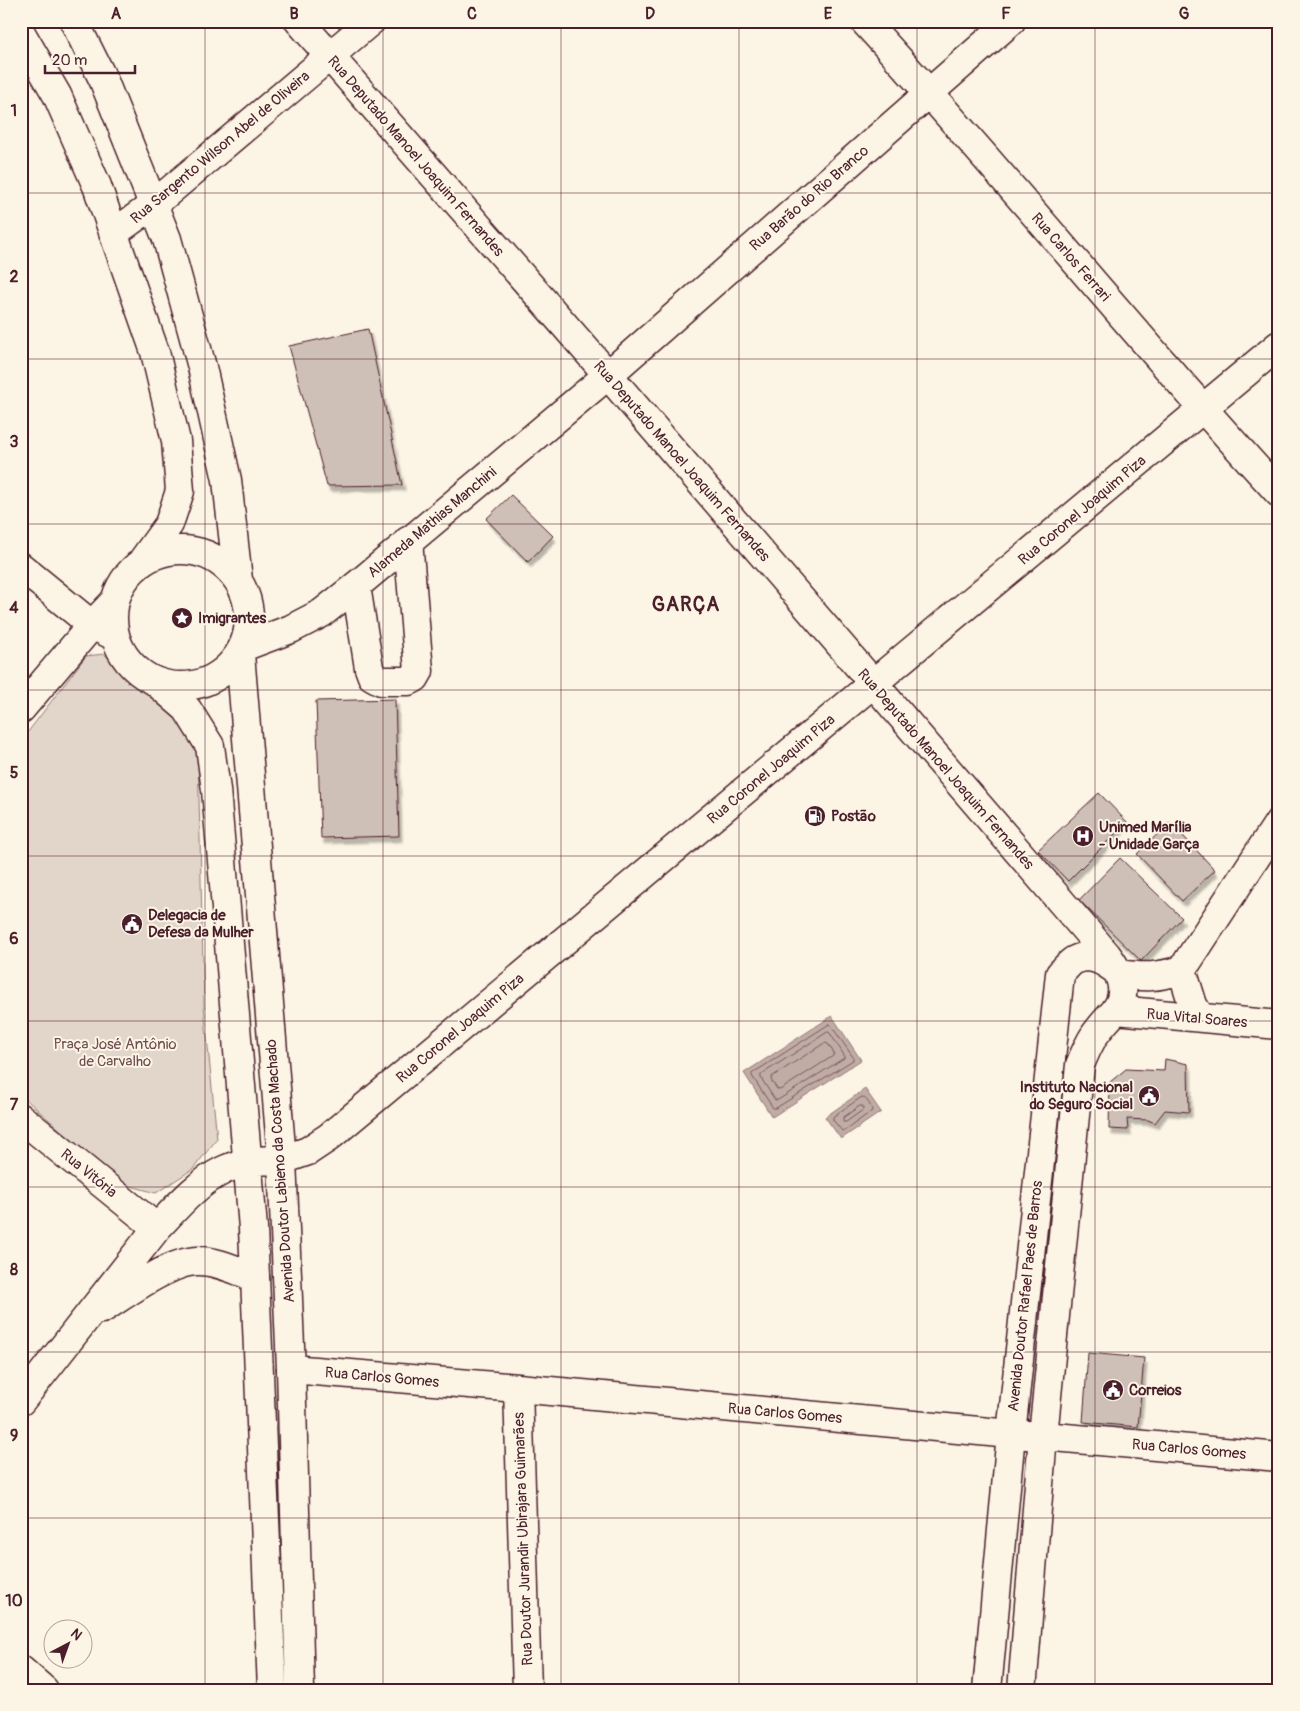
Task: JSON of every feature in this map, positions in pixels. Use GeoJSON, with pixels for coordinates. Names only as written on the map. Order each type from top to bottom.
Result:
{"type":"FeatureCollection","features":[{"type":"Feature","properties":{"kind":"main road"},"geometry":{"type":"LineString","coordinates":[[21,709],[103,631],[122,580],[143,560],[169,524],[180,491],[176,441],[155,352],[97,186],[57,95],[21,32],[30,21]]}},
{"type":"Feature","properties":{"kind":"main road"},"geometry":{"type":"LineString","coordinates":[[74,21],[103,79],[167,239],[202,367],[227,480],[238,580]]}},
{"type":"Feature","properties":{"kind":"main road","name":"Rua Deputado Manoel Joaquim Fernandes"},"geometry":{"type":"LineString","coordinates":[[300,21],[1107,954],[1120,974]]}},
{"type":"Feature","properties":{"kind":"main road","name":"Rua Sargento Wilson Abel de Oliveira"},"geometry":{"type":"LineString","coordinates":[[114,233],[153,205],[371,21]]}},
{"type":"Feature","properties":{"kind":"main road","name":"Rua Carlos Ferrari"},"geometry":{"type":"LineString","coordinates":[[864,21],[929,92],[1202,409],[1279,493]]}},
{"type":"Feature","properties":{"kind":"main road","name":"Rua Barão do Rio Branco"},"geometry":{"type":"LineString","coordinates":[[608,375],[1011,21]]}},
{"type":"Feature","properties":{"kind":"main road","name":"Rua Coronel Joaquim Piza"},"geometry":{"type":"LineString","coordinates":[[21,1401],[157,1228],[202,1183],[223,1170],[248,1161],[282,1160],[308,1151],[329,1138],[1279,345]]}},
{"type":"Feature","properties":{"kind":"main road","name":"Alameda Mathias Manchini"},"geometry":{"type":"LineString","coordinates":[[242,650],[291,629],[322,613],[608,375]]}},
{"type":"Feature","properties":{"kind":"main road"},"geometry":{"type":"LineString","coordinates":[[356,586],[369,668],[372,676],[381,681],[408,681],[415,678],[419,671],[408,541]]}},
{"type":"Feature","properties":{"kind":"main road"},"geometry":{"type":"LineString","coordinates":[[21,567],[103,631],[138,672],[157,683],[180,687],[203,683],[224,672],[242,650],[250,620],[245,593],[238,580],[224,564],[205,553],[184,549],[162,551],[143,560]]}},
{"type":"Feature","properties":{"kind":"main road","name":"Avenida Doutor Labieno da Costa Machado"},"geometry":{"type":"LineString","coordinates":[[242,650],[282,1160],[292,1370],[300,1690]]}},
{"type":"Feature","properties":{"kind":"main road","name":"Avenida Doutor Labieno da Costa Machado"},"geometry":{"type":"LineString","coordinates":[[157,683],[187,709],[210,746],[216,790],[248,1161],[255,1277],[272,1690]]}},
{"type":"Feature","properties":{"kind":"main road"},"geometry":{"type":"LineString","coordinates":[[1120,974],[1141,978],[1182,970],[1279,822]]}},
{"type":"Feature","properties":{"kind":"main road","name":"Avenida Doutor Rafael Paes de Barros"},"geometry":{"type":"LineString","coordinates":[[987,1690],[1011,1434],[1060,974],[1075,960],[1092,957],[1100,959],[1120,974],[1122,988],[1116,1010],[1093,1037],[1080,1065],[1043,1436],[1022,1690]]}},
{"type":"Feature","properties":{"kind":"main road"},"geometry":{"type":"LineString","coordinates":[[1182,970],[1193,1005],[1201,1018]]}},
{"type":"Feature","properties":{"kind":"main road","name":"Rua Vital Soares"},"geometry":{"type":"LineString","coordinates":[[1116,1010],[1279,1025]]}},
{"type":"Feature","properties":{"kind":"main road","name":"Rua Vitória"},"geometry":{"type":"LineString","coordinates":[[21,1118],[157,1228]]}},
{"type":"Feature","properties":{"kind":"main road"},"geometry":{"type":"LineString","coordinates":[[88,1318],[180,1263],[212,1262],[255,1277]]}},
{"type":"Feature","properties":{"kind":"main road","name":"Rua Carlos Gomes"},"geometry":{"type":"LineString","coordinates":[[292,1370],[518,1388],[1279,1457]]}},
{"type":"Feature","properties":{"kind":"main road","name":"Rua Doutor Jurandir Ubirajara Guimarães"},"geometry":{"type":"LineString","coordinates":[[518,1388],[527,1690]]}},
{"type":"Feature","properties":{"kind":"main road"},"geometry":{"type":"LineString","coordinates":[[21,1670],[44,1690]]}},
{"type":"Feature","properties":{"kind":"green space","name":"Praça José Antônio de Carvalho"},"geometry":{"type":"Polygon","coordinates":[[[104,654],[128,672],[189,726],[198,754],[204,1006],[217,1139],[193,1169],[156,1193],[120,1183],[21,1095],[21,741],[86,656],[104,654]]]}},
{"type":"Feature","properties":{"kind":"water"},"geometry":{"type":"Polygon","coordinates":[[[832,1016],[861,1060],[772,1117],[744,1073],[832,1016]]]}},
{"type":"Feature","properties":{"kind":"water"},"geometry":{"type":"Polygon","coordinates":[[[865,1089],[881,1112],[841,1139],[825,1117],[865,1089]]]}},
{"type":"Feature","properties":{"kind":"building"},"geometry":{"type":"Polygon","coordinates":[[[368,329],[402,485],[327,486],[289,346],[368,329]]]}},
{"type":"Feature","properties":{"kind":"building"},"geometry":{"type":"Polygon","coordinates":[[[511,495],[553,536],[528,562],[486,519],[511,495]]]}},
{"type":"Feature","properties":{"kind":"building"},"geometry":{"type":"Polygon","coordinates":[[[395,699],[399,836],[321,838],[316,701],[395,699]]]}},
{"type":"Feature","properties":{"kind":"building","name":"Unimed Marília - Unidade Garça"},"geometry":{"type":"Polygon","coordinates":[[[1099,793],[1127,822],[1068,881],[1038,850],[1099,793]]]}},
{"type":"Feature","properties":{"kind":"building"},"geometry":{"type":"Polygon","coordinates":[[[1170,822],[1215,870],[1182,901],[1137,854],[1170,822]]]}},
{"type":"Feature","properties":{"kind":"building"},"geometry":{"type":"Polygon","coordinates":[[[1120,858],[1182,918],[1141,961],[1079,900],[1120,858]]]}},
{"type":"Feature","properties":{"kind":"building","name":"Instituto Nacional do Seguro Social"},"geometry":{"type":"Polygon","coordinates":[[[1165,1059],[1188,1064],[1189,1112],[1165,1110],[1155,1123],[1148,1120],[1127,1119],[1128,1130],[1109,1129],[1110,1082],[1126,1069],[1164,1071],[1165,1059]]]}},
{"type":"Feature","properties":{"kind":"building","name":"Correios"},"geometry":{"type":"Polygon","coordinates":[[[1088,1353],[1144,1358],[1138,1427],[1083,1422],[1088,1353]]]}},
{"type":"Feature","properties":{"kind":"place","name":"Imigrantes"},"geometry":{"type":"Point","coordinates":[182,618]}},
{"type":"Feature","properties":{"kind":"place","name":"Postão"},"geometry":{"type":"Point","coordinates":[815,816]}},
{"type":"Feature","properties":{"kind":"place","name":"Unimed Marília - Unidade Garça"},"geometry":{"type":"Point","coordinates":[1083,836]}},
{"type":"Feature","properties":{"kind":"place","name":"Delegacia de Defesa da Mulher"},"geometry":{"type":"Point","coordinates":[132,924]}},
{"type":"Feature","properties":{"kind":"place","name":"Instituto Nacional do Seguro Social"},"geometry":{"type":"Point","coordinates":[1149,1096]}},
{"type":"Feature","properties":{"kind":"place","name":"Correios"},"geometry":{"type":"Point","coordinates":[1113,1390]}},
{"type":"Feature","properties":{"kind":"district","name":"GARÇA"},"geometry":{"type":"Point","coordinates":[686,604]}}]}
